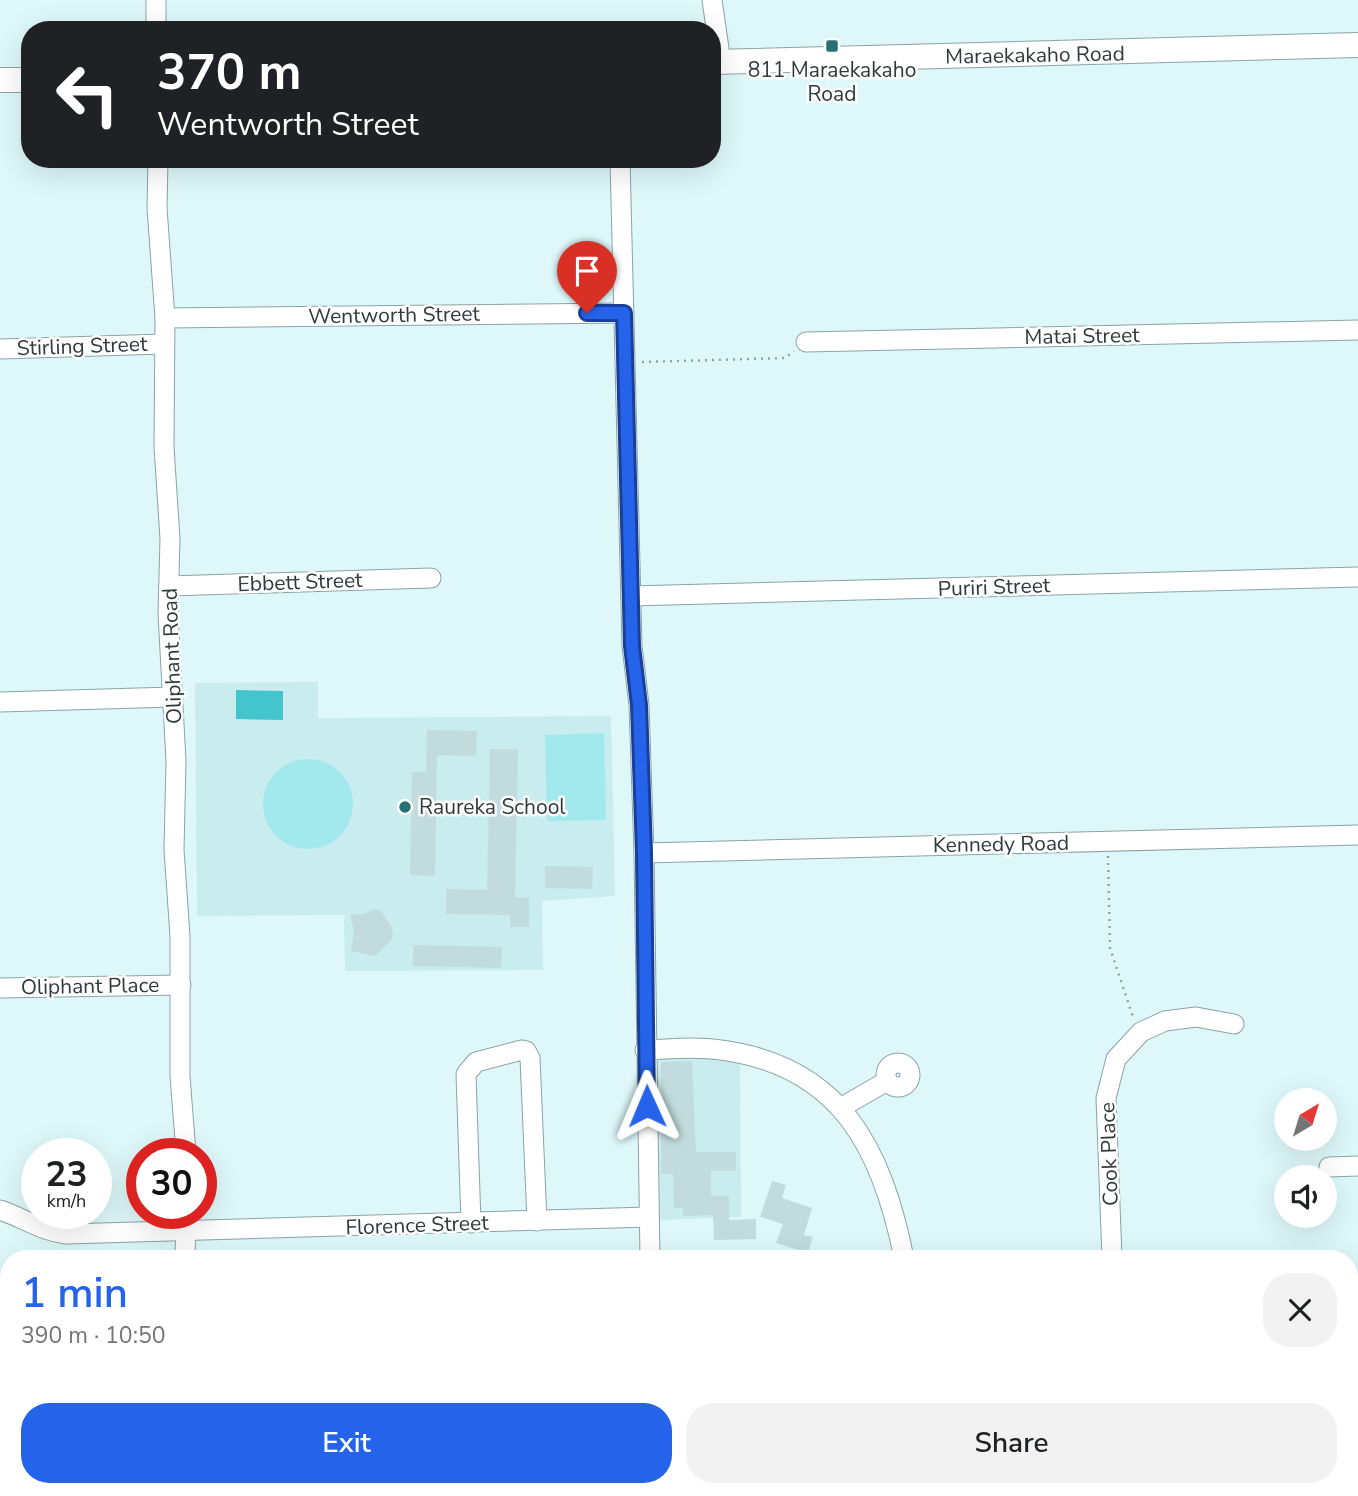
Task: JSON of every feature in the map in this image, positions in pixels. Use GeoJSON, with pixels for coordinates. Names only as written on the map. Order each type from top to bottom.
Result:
{"type":"FeatureCollection","features":[{"type":"Feature","properties":{"kind":"main road","name":"Maraekakaho Road"},"geometry":{"type":"LineString","coordinates":[[721,62],[1358,45]]}},
{"type":"Feature","properties":{"kind":"main road"},"geometry":{"type":"LineString","coordinates":[[0,80],[21,80]]}},
{"type":"Feature","properties":{"kind":"street"},"geometry":{"type":"LineString","coordinates":[[156,0],[156,21]]}},
{"type":"Feature","properties":{"kind":"street"},"geometry":{"type":"LineString","coordinates":[[712,0],[714,21]]}},
{"type":"Feature","properties":{"kind":"street","name":"Oliphant Road"},"geometry":{"type":"LineString","coordinates":[[158,168],[157,208],[165,318],[163,406],[170,539],[169,652],[173,697],[174,860],[181,985],[180,1076],[185,1138]]}},
{"type":"Feature","properties":{"kind":"street"},"geometry":{"type":"LineString","coordinates":[[620,168],[632,646],[639,705],[644,853],[650,1250]]}},
{"type":"Feature","properties":{"kind":"street","name":"Wentworth Street"},"geometry":{"type":"LineString","coordinates":[[165,318],[624,313]]}},
{"type":"Feature","properties":{"kind":"street","name":"Matai Street"},"geometry":{"type":"LineString","coordinates":[[806,342],[1358,330]]}},
{"type":"Feature","properties":{"kind":"street","name":"Stirling Street"},"geometry":{"type":"LineString","coordinates":[[0,349],[164,344]]}},
{"type":"Feature","properties":{"kind":"street","name":"Puriri Street"},"geometry":{"type":"LineString","coordinates":[[631,596],[1358,577]]}},
{"type":"Feature","properties":{"kind":"street","name":"Ebbett Street"},"geometry":{"type":"LineString","coordinates":[[169,586],[431,578]]}},
{"type":"Feature","properties":{"kind":"street"},"geometry":{"type":"LineString","coordinates":[[0,702],[173,697]]}},
{"type":"Feature","properties":{"kind":"street","name":"Kennedy Road"},"geometry":{"type":"LineString","coordinates":[[644,853],[1358,835]]}},
{"type":"Feature","properties":{"kind":"street","name":"Oliphant Place"},"geometry":{"type":"LineString","coordinates":[[0,988],[181,985]]}},
{"type":"Feature","properties":{"kind":"street","name":"Cook Place"},"geometry":{"type":"LineString","coordinates":[[1112,1250],[1105,1098],[1116,1059],[1141,1032],[1179,1018],[1196,1017],[1234,1024]]}},
{"type":"Feature","properties":{"kind":"street"},"geometry":{"type":"LineString","coordinates":[[645,1050],[698,1048],[765,1059],[802,1075],[842,1107],[854,1124],[878,1176],[901,1250]]}},
{"type":"Feature","properties":{"kind":"street"},"geometry":{"type":"LineString","coordinates":[[471,1223],[466,1074],[476,1062],[522,1050],[530,1058],[537,1221]]}},
{"type":"Feature","properties":{"kind":"street"},"geometry":{"type":"LineString","coordinates":[[842,1107],[887,1081]]}},
{"type":"Feature","properties":{"kind":"street"},"geometry":{"type":"LineString","coordinates":[[1337,1167],[1358,1166]]}},
{"type":"Feature","properties":{"kind":"street","name":"Florence Street"},"geometry":{"type":"LineString","coordinates":[[0,1210],[18,1216],[34,1226],[66,1234],[126,1228]]}},
{"type":"Feature","properties":{"kind":"street","name":"Florence Street"},"geometry":{"type":"LineString","coordinates":[[217,1223],[471,1223],[649,1217]]}},
{"type":"Feature","properties":{"kind":"street"},"geometry":{"type":"LineString","coordinates":[[185,1229],[185,1250]]}},
{"type":"Feature","properties":{"kind":"path"},"geometry":{"type":"LineString","coordinates":[[625,363],[785,358],[806,342]]}},
{"type":"Feature","properties":{"kind":"path"},"geometry":{"type":"LineString","coordinates":[[1107,842],[1110,948],[1133,1018],[1141,1032]]}},
{"type":"Feature","properties":{"kind":"shaded area","name":"Raureka School"},"geometry":{"type":"Polygon","coordinates":[[[318,682],[318,718],[611,716],[615,896],[542,901],[543,970],[345,971],[344,915],[197,916],[195,683],[318,682]]]}},
{"type":"Feature","properties":{"kind":"shaded area"},"geometry":{"type":"Polygon","coordinates":[[[236,690],[283,691],[283,720],[236,719],[236,690]]]}},
{"type":"Feature","properties":{"kind":"shaded area"},"geometry":{"type":"Polygon","coordinates":[[[604,733],[606,820],[547,821],[545,735],[604,733]]]}},
{"type":"Feature","properties":{"kind":"shaded area"},"geometry":{"type":"Polygon","coordinates":[[[308,759],[325,762],[340,772],[350,787],[353,804],[350,821],[340,836],[325,846],[308,849],[291,846],[276,836],[266,821],[263,804],[266,787],[276,772],[291,762],[308,759]]]}},
{"type":"Feature","properties":{"kind":"shaded area"},"geometry":{"type":"Polygon","coordinates":[[[665,1054],[707,1055],[740,1062],[741,1217],[660,1220],[657,1062],[665,1054]]]}},
{"type":"Feature","properties":{"kind":"building"},"geometry":{"type":"Polygon","coordinates":[[[427,730],[477,731],[476,756],[437,755],[435,876],[410,875],[412,772],[426,772],[427,730]]]}},
{"type":"Feature","properties":{"kind":"building"},"geometry":{"type":"Polygon","coordinates":[[[490,749],[518,749],[515,897],[529,898],[529,927],[510,927],[510,915],[446,914],[446,889],[487,890],[490,749]]]}},
{"type":"Feature","properties":{"kind":"building"},"geometry":{"type":"Polygon","coordinates":[[[545,866],[593,867],[592,889],[545,888],[545,866]]]}},
{"type":"Feature","properties":{"kind":"building"},"geometry":{"type":"Polygon","coordinates":[[[374,909],[381,911],[392,928],[393,938],[375,956],[351,951],[354,931],[350,915],[364,914],[374,909]]]}},
{"type":"Feature","properties":{"kind":"building"},"geometry":{"type":"Polygon","coordinates":[[[413,945],[502,947],[501,968],[413,966],[413,945]]]}},
{"type":"Feature","properties":{"kind":"building"},"geometry":{"type":"Polygon","coordinates":[[[692,1061],[696,1152],[736,1152],[736,1171],[711,1171],[711,1196],[729,1196],[729,1220],[756,1219],[756,1239],[714,1240],[713,1215],[683,1216],[683,1208],[674,1208],[673,1174],[661,1174],[661,1062],[692,1061]]]}},
{"type":"Feature","properties":{"kind":"building"},"geometry":{"type":"Polygon","coordinates":[[[772,1181],[786,1185],[782,1198],[812,1208],[804,1235],[813,1237],[809,1250],[798,1250],[776,1243],[783,1224],[760,1217],[772,1181]]]}},
{"type":"Feature","properties":{"kind":"place","name":"811 Maraekakaho Road"},"geometry":{"type":"Point","coordinates":[832,46]}},
{"type":"Feature","properties":{"kind":"place","name":"Raureka School"},"geometry":{"type":"Point","coordinates":[405,807]}},
{"type":"Feature","properties":{"kind":"route"},"geometry":{"type":"LineString","coordinates":[[587,313],[624,313],[632,646],[639,705],[644,853],[647,1106]]}}]}
